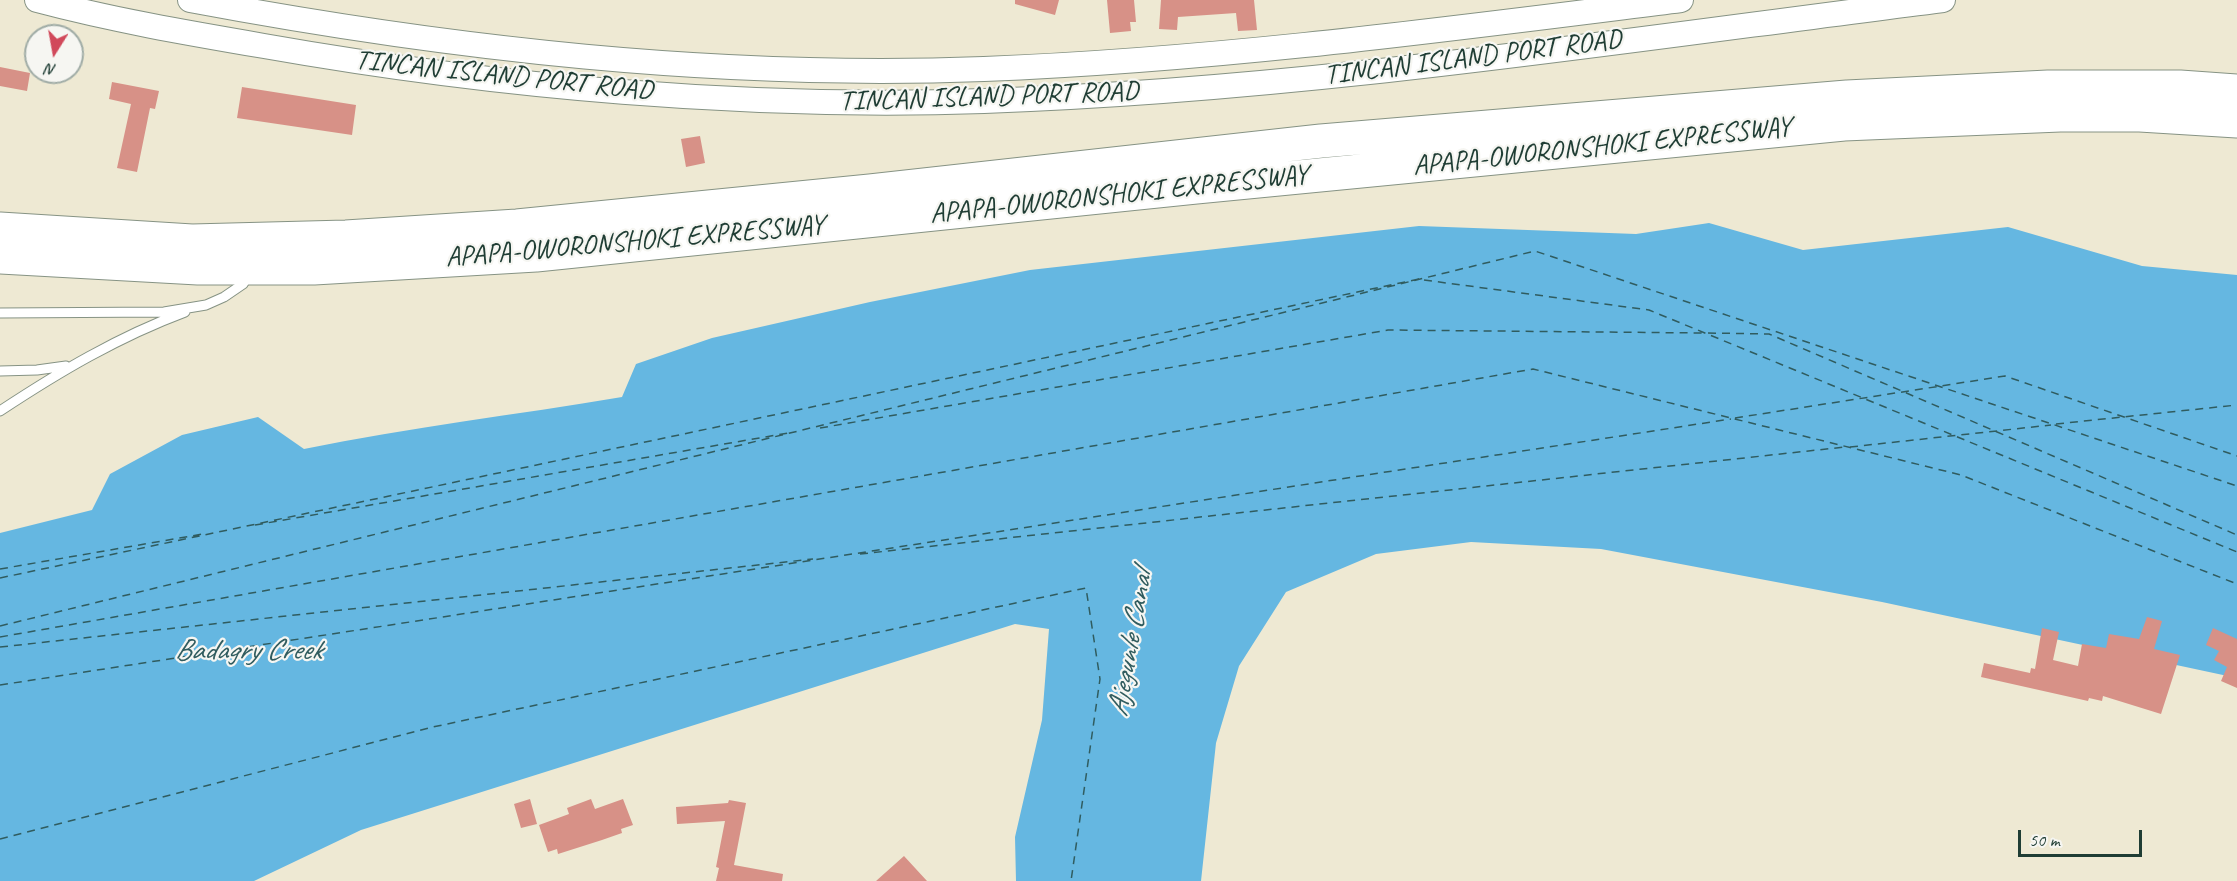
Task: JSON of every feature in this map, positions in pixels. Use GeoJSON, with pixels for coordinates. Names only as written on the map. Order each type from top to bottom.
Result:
{"type":"FeatureCollection","features":[{"type":"Feature","properties":{"kind":"highway","name":"APAPA-OWORONSHOKI EXPRESSWAY"},"geometry":{"type":"LineString","coordinates":[[0,229],[192,241],[346,237],[517,226],[870,191],[1321,141],[1847,97],[2048,87],[2180,87],[2237,91]]}},
{"type":"Feature","properties":{"kind":"highway","name":"APAPA-OWORONSHOKI EXPRESSWAY"},"geometry":{"type":"LineString","coordinates":[[0,256],[198,268],[314,268],[536,255],[1173,189],[1844,124],[2060,115],[2140,115],[2237,121]]}},
{"type":"Feature","properties":{"kind":"street","name":"TINCAN ISLAND PORT ROAD"},"geometry":{"type":"LineString","coordinates":[[190,0],[269,15],[478,45],[712,67],[837,70],[982,69],[1151,60],[1370,39],[1681,0]]}},
{"type":"Feature","properties":{"kind":"street","name":"TINCAN ISLAND PORT ROAD"},"geometry":{"type":"LineString","coordinates":[[53,2],[157,27],[332,58],[475,77],[711,96],[836,102],[982,101],[1156,92],[1374,71],[1943,0]]}},
{"type":"Feature","properties":{"kind":"lane"},"geometry":{"type":"LineString","coordinates":[[0,411],[70,365],[135,333],[224,297],[243,284],[254,268]]}},
{"type":"Feature","properties":{"kind":"lane"},"geometry":{"type":"LineString","coordinates":[[0,313],[164,312],[206,304]]}},
{"type":"Feature","properties":{"kind":"lane"},"geometry":{"type":"LineString","coordinates":[[0,371],[37,370],[70,365]]}},
{"type":"Feature","properties":{"kind":"water","name":"Badagry Creek"},"geometry":{"type":"Polygon","coordinates":[[[1709,223],[1803,250],[2008,227],[2142,266],[2237,275],[2237,678],[1882,602],[1601,549],[1471,542],[1376,554],[1286,592],[1239,666],[1216,743],[1201,881],[1016,881],[1015,837],[1042,720],[1049,629],[1015,624],[361,830],[254,881],[0,881],[0,533],[92,510],[110,474],[182,435],[258,417],[304,449],[384,434],[622,397],[636,364],[712,338],[870,302],[1030,270],[1419,226],[1636,234],[1709,223]]]}},
{"type":"Feature","properties":{"kind":"building"},"geometry":{"type":"Polygon","coordinates":[[[1015,0],[1059,0],[1055,15],[1015,4],[1015,0]]]}},
{"type":"Feature","properties":{"kind":"building"},"geometry":{"type":"Polygon","coordinates":[[[1107,0],[1134,0],[1136,22],[1130,22],[1131,31],[1110,33],[1107,0]]]}},
{"type":"Feature","properties":{"kind":"building"},"geometry":{"type":"Polygon","coordinates":[[[1161,0],[1254,0],[1257,30],[1238,31],[1236,13],[1178,17],[1177,30],[1159,29],[1161,0]]]}},
{"type":"Feature","properties":{"kind":"building"},"geometry":{"type":"Polygon","coordinates":[[[0,67],[24,72],[24,84],[28,84],[27,91],[0,86],[0,67]]]}},
{"type":"Feature","properties":{"kind":"building"},"geometry":{"type":"Polygon","coordinates":[[[112,82],[159,91],[155,109],[150,108],[137,172],[117,168],[131,104],[109,99],[112,82]]]}},
{"type":"Feature","properties":{"kind":"building"},"geometry":{"type":"Polygon","coordinates":[[[242,87],[356,105],[352,135],[237,118],[242,87]]]}},
{"type":"Feature","properties":{"kind":"building"},"geometry":{"type":"Polygon","coordinates":[[[700,136],[705,163],[686,167],[681,139],[700,136]]]}},
{"type":"Feature","properties":{"kind":"building"},"geometry":{"type":"Polygon","coordinates":[[[2147,617],[2162,621],[2154,649],[2180,655],[2161,714],[2103,696],[2102,701],[2089,698],[2088,701],[1981,677],[1984,663],[2030,673],[2031,668],[2035,669],[2042,628],[2059,632],[2053,660],[2078,666],[2082,644],[2106,648],[2109,634],[2139,639],[2147,617]]]}},
{"type":"Feature","properties":{"kind":"building"},"geometry":{"type":"Polygon","coordinates":[[[2213,628],[2237,639],[2237,688],[2221,681],[2227,667],[2214,660],[2219,651],[2206,645],[2213,628]]]}},
{"type":"Feature","properties":{"kind":"building"},"geometry":{"type":"Polygon","coordinates":[[[530,799],[537,824],[521,828],[514,804],[530,799]]]}},
{"type":"Feature","properties":{"kind":"building"},"geometry":{"type":"Polygon","coordinates":[[[591,799],[595,809],[623,799],[633,825],[621,829],[622,833],[558,854],[557,849],[548,852],[539,825],[569,814],[567,808],[591,799]]]}},
{"type":"Feature","properties":{"kind":"building"},"geometry":{"type":"Polygon","coordinates":[[[729,800],[746,803],[734,865],[783,874],[782,881],[716,881],[719,868],[716,867],[725,821],[677,824],[676,807],[728,803],[729,800]]]}},
{"type":"Feature","properties":{"kind":"building"},"geometry":{"type":"Polygon","coordinates":[[[904,856],[927,881],[876,881],[904,856]]]}},
{"type":"Feature","properties":{"kind":"ferry route"},"geometry":{"type":"LineString","coordinates":[[0,626],[1535,251],[2237,486]]}},
{"type":"Feature","properties":{"kind":"ferry route"},"geometry":{"type":"LineString","coordinates":[[0,578],[1419,279]]}},
{"type":"Feature","properties":{"kind":"ferry route"},"geometry":{"type":"LineString","coordinates":[[1424,280],[1649,310],[2237,552]]}},
{"type":"Feature","properties":{"kind":"ferry route"},"geometry":{"type":"LineString","coordinates":[[820,428],[1388,330],[1704,333]]}},
{"type":"Feature","properties":{"kind":"ferry route"},"geometry":{"type":"LineString","coordinates":[[1708,333],[1769,334],[2237,535]]}},
{"type":"Feature","properties":{"kind":"ferry route"},"geometry":{"type":"LineString","coordinates":[[0,637],[1533,369],[1961,475],[2237,584]]}},
{"type":"Feature","properties":{"kind":"ferry route"},"geometry":{"type":"LineString","coordinates":[[1735,418],[2005,376],[2237,456]]}},
{"type":"Feature","properties":{"kind":"ferry route"},"geometry":{"type":"LineString","coordinates":[[2056,424],[2237,405]]}},
{"type":"Feature","properties":{"kind":"ferry route"},"geometry":{"type":"LineString","coordinates":[[0,685],[1731,419]]}},
{"type":"Feature","properties":{"kind":"ferry route"},"geometry":{"type":"LineString","coordinates":[[1850,447],[2051,425]]}},
{"type":"Feature","properties":{"kind":"ferry route"},"geometry":{"type":"LineString","coordinates":[[255,525],[788,433]]}},
{"type":"Feature","properties":{"kind":"ferry route"},"geometry":{"type":"LineString","coordinates":[[860,554],[1845,447]]}},
{"type":"Feature","properties":{"kind":"ferry route"},"geometry":{"type":"LineString","coordinates":[[0,569],[203,534]]}},
{"type":"Feature","properties":{"kind":"ferry route"},"geometry":{"type":"LineString","coordinates":[[0,647],[813,559]]}},
{"type":"Feature","properties":{"kind":"ferry route"},"geometry":{"type":"LineString","coordinates":[[0,839],[433,727],[1086,588],[1100,679],[1071,881]]}},
{"type":"Feature","properties":{"kind":"water label","name":"Ajegunle Canal"},"geometry":{"type":"Point","coordinates":[1131,644]}}]}
